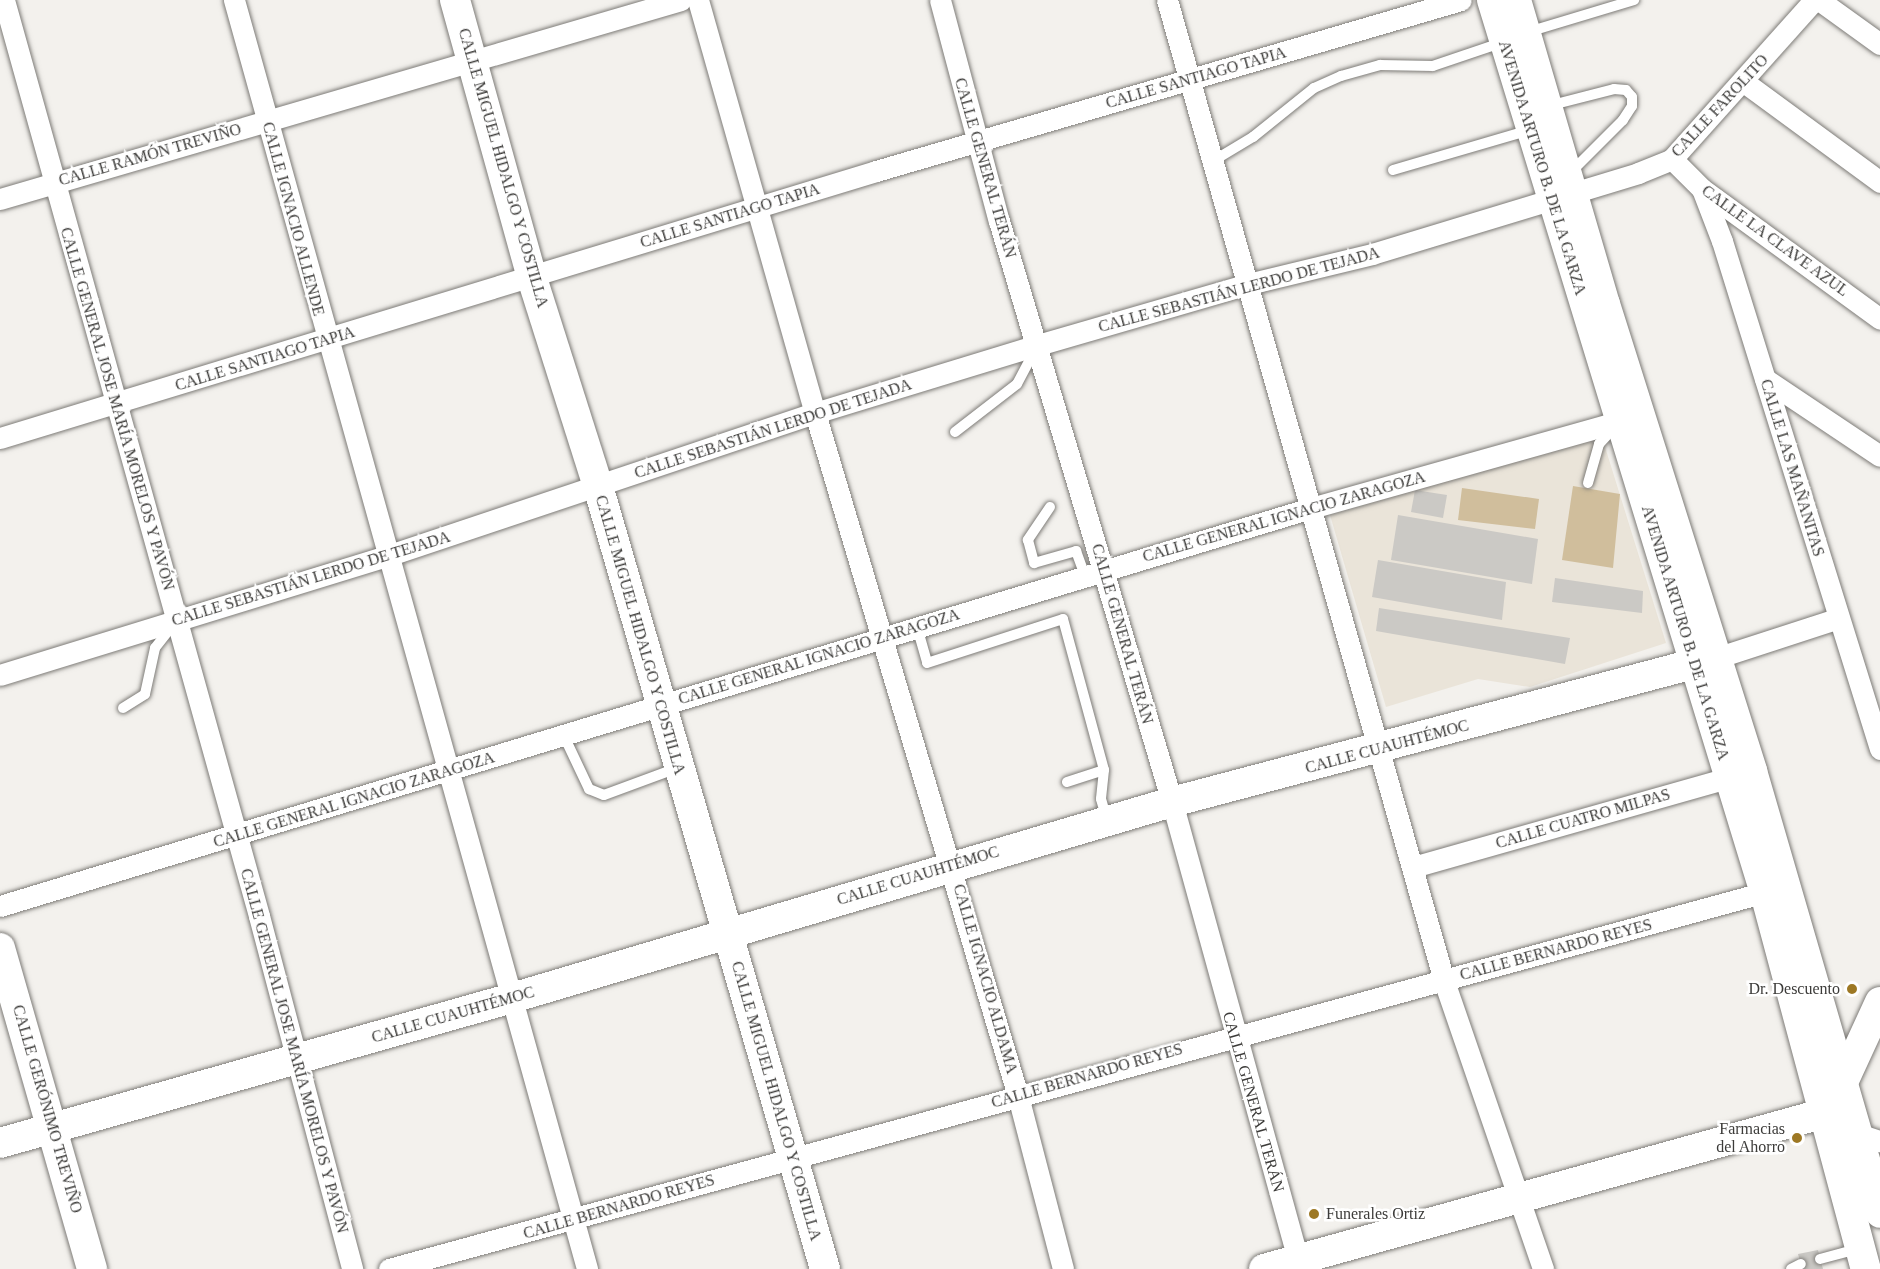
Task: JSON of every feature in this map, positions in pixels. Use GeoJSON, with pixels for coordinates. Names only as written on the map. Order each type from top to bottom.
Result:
{"type":"FeatureCollection","features":[{"type":"Feature","properties":{"kind":"street","name":"CALLE GENERAL JOSE MARÍA MORELOS Y PAVÓN"},"geometry":{"type":"LineString","coordinates":[[4,0],[297,1059],[352,1269]]}},
{"type":"Feature","properties":{"kind":"street","name":"CALLE IGNACIO ALLENDE"},"geometry":{"type":"LineString","coordinates":[[234,0],[326,341],[513,998],[587,1269]]}},
{"type":"Feature","properties":{"kind":"street","name":"CALLE MIGUEL HIDALGO Y COSTILLA"},"geometry":{"type":"LineString","coordinates":[[455,0],[532,278],[598,486],[659,706],[825,1269]]}},
{"type":"Feature","properties":{"kind":"street","name":"CALLE RAMÓN TREVIÑO"},"geometry":{"type":"LineString","coordinates":[[0,199],[681,0]]}},
{"type":"Feature","properties":{"kind":"street","name":"CALLE IGNACIO ALDAMA"},"geometry":{"type":"LineString","coordinates":[[698,0],[815,413],[952,866],[1018,1096],[1063,1269]]}},
{"type":"Feature","properties":{"kind":"street","name":"CALLE GENERAL TERÁN"},"geometry":{"type":"LineString","coordinates":[[940,0],[977,142],[1038,345],[1094,573],[1172,802],[1234,1035],[1300,1264]]}},
{"type":"Feature","properties":{"kind":"street"},"geometry":{"type":"LineString","coordinates":[[1167,0],[1311,508],[1377,751],[1413,867],[1444,981],[1543,1269]]}},
{"type":"Feature","properties":{"kind":"street","name":"CALLE SANTIAGO TAPIA"},"geometry":{"type":"LineString","coordinates":[[0,438],[326,341],[756,208],[1461,0]]}},
{"type":"Feature","properties":{"kind":"street","name":"AVENIDA ARTURO B. DE LA GARZA"},"geometry":{"type":"LineString","coordinates":[[1492,0],[1515,38],[1538,118],[1563,190],[1629,419],[1706,661],[1775,890],[1844,1083],[1856,1139],[1880,1213]]}},
{"type":"Feature","properties":{"kind":"street","name":"AVENIDA ARTURO B. DE LA GARZA"},"geometry":{"type":"LineString","coordinates":[[1515,38],[1516,0]]}},
{"type":"Feature","properties":{"kind":"street","name":"CALLE FAROLITO"},"geometry":{"type":"LineString","coordinates":[[1563,190],[1672,159],[1744,82],[1814,0]]}},
{"type":"Feature","properties":{"kind":"street"},"geometry":{"type":"LineString","coordinates":[[1819,0],[1880,44]]}},
{"type":"Feature","properties":{"kind":"street"},"geometry":{"type":"LineString","coordinates":[[1744,82],[1880,182]]}},
{"type":"Feature","properties":{"kind":"street","name":"CALLE LA CLAVE AZUL"},"geometry":{"type":"LineString","coordinates":[[1672,159],[1702,189],[1880,319]]}},
{"type":"Feature","properties":{"kind":"street","name":"CALLE LAS MAÑANITAS"},"geometry":{"type":"LineString","coordinates":[[1702,189],[1765,380],[1880,749]]}},
{"type":"Feature","properties":{"kind":"street","name":"CALLE SEBASTIÁN LERDO DE TEJADA"},"geometry":{"type":"LineString","coordinates":[[0,675],[387,556],[815,413],[1248,284],[1372,254],[1563,190]]}},
{"type":"Feature","properties":{"kind":"street"},"geometry":{"type":"LineString","coordinates":[[1765,380],[1880,456]]}},
{"type":"Feature","properties":{"kind":"street","name":"CALLE GENERAL IGNACIO ZARAGOZA"},"geometry":{"type":"LineString","coordinates":[[0,906],[1311,508],[1629,419]]}},
{"type":"Feature","properties":{"kind":"street","name":"CALLE CUAUHTÉMOC"},"geometry":{"type":"LineString","coordinates":[[0,1143],[513,998],[1107,820],[1377,751],[1706,661],[1839,618]]}},
{"type":"Feature","properties":{"kind":"street","name":"CALLE CUATRO MILPAS"},"geometry":{"type":"LineString","coordinates":[[1413,867],[1741,774]]}},
{"type":"Feature","properties":{"kind":"street","name":"AVENIDA ARTURO B. DE LA GARZA"},"geometry":{"type":"LineString","coordinates":[[1775,890],[1825,1113],[1856,1139],[1862,1263]]}},
{"type":"Feature","properties":{"kind":"street","name":"CALLE BERNARDO REYES"},"geometry":{"type":"LineString","coordinates":[[389,1269],[574,1220],[1234,1035],[1444,981],[1775,890]]}},
{"type":"Feature","properties":{"kind":"street","name":"CALLE GERÓNIMO TREVIÑO"},"geometry":{"type":"LineString","coordinates":[[0,948],[93,1269]]}},
{"type":"Feature","properties":{"kind":"street"},"geometry":{"type":"LineString","coordinates":[[1264,1269],[1300,1264],[1825,1113],[1844,1083],[1880,1002]]}},
{"type":"Feature","properties":{"kind":"lane"},"geometry":{"type":"LineString","coordinates":[[1213,161],[1253,137],[1314,88],[1341,76],[1380,65],[1433,66],[1634,0]]}},
{"type":"Feature","properties":{"kind":"lane"},"geometry":{"type":"LineString","coordinates":[[1393,170],[1614,89],[1626,90],[1632,97],[1632,105],[1623,120],[1563,190]]}},
{"type":"Feature","properties":{"kind":"lane"},"geometry":{"type":"LineString","coordinates":[[955,432],[1017,384],[1038,345]]}},
{"type":"Feature","properties":{"kind":"lane"},"geometry":{"type":"LineString","coordinates":[[1588,483],[1599,444],[1629,419]]}},
{"type":"Feature","properties":{"kind":"lane"},"geometry":{"type":"LineString","coordinates":[[1050,507],[1028,540],[1034,563],[1076,551],[1094,573]]}},
{"type":"Feature","properties":{"kind":"lane"},"geometry":{"type":"LineString","coordinates":[[917,627],[927,663],[1063,619],[1104,770],[1101,799],[1107,820]]}},
{"type":"Feature","properties":{"kind":"lane"},"geometry":{"type":"LineString","coordinates":[[123,708],[145,694],[155,648],[176,621]]}},
{"type":"Feature","properties":{"kind":"lane"},"geometry":{"type":"LineString","coordinates":[[564,736],[589,789],[604,795],[678,768]]}},
{"type":"Feature","properties":{"kind":"lane"},"geometry":{"type":"LineString","coordinates":[[1067,782],[1104,770]]}},
{"type":"Feature","properties":{"kind":"lane"},"geometry":{"type":"LineString","coordinates":[[1820,1259],[1862,1263]]}},
{"type":"Feature","properties":{"kind":"shaded area"},"geometry":{"type":"Polygon","coordinates":[[[1601,434],[1666,643],[1530,687],[1478,679],[1386,707],[1330,515],[1601,434]]]}},
{"type":"Feature","properties":{"kind":"shaded area"},"geometry":{"type":"Polygon","coordinates":[[[1573,486],[1620,494],[1613,568],[1562,560],[1573,486]]]}},
{"type":"Feature","properties":{"kind":"shaded area"},"geometry":{"type":"Polygon","coordinates":[[[1462,488],[1539,499],[1535,529],[1458,520],[1462,488]]]}},
{"type":"Feature","properties":{"kind":"building"},"geometry":{"type":"Polygon","coordinates":[[[1415,490],[1447,495],[1443,518],[1411,512],[1415,490]]]}},
{"type":"Feature","properties":{"kind":"building"},"geometry":{"type":"Polygon","coordinates":[[[1398,515],[1538,539],[1532,584],[1391,560],[1398,515]]]}},
{"type":"Feature","properties":{"kind":"building"},"geometry":{"type":"Polygon","coordinates":[[[1378,560],[1506,582],[1502,620],[1372,597],[1378,560]]]}},
{"type":"Feature","properties":{"kind":"building"},"geometry":{"type":"Polygon","coordinates":[[[1555,578],[1643,591],[1642,613],[1552,602],[1555,578]]]}},
{"type":"Feature","properties":{"kind":"building"},"geometry":{"type":"Polygon","coordinates":[[[1379,608],[1570,638],[1565,664],[1376,631],[1379,608]]]}},
{"type":"Feature","properties":{"kind":"building"},"geometry":{"type":"Polygon","coordinates":[[[1818,1250],[1823,1269],[1802,1269],[1798,1254],[1818,1250]]]}},
{"type":"Feature","properties":{"kind":"place","name":"Dr. Descuento"},"geometry":{"type":"Point","coordinates":[1852,989]}},
{"type":"Feature","properties":{"kind":"place","name":"Farmacias del Ahorro"},"geometry":{"type":"Point","coordinates":[1797,1138]}},
{"type":"Feature","properties":{"kind":"place","name":"Funerales Ortiz"},"geometry":{"type":"Point","coordinates":[1314,1214]}}]}
